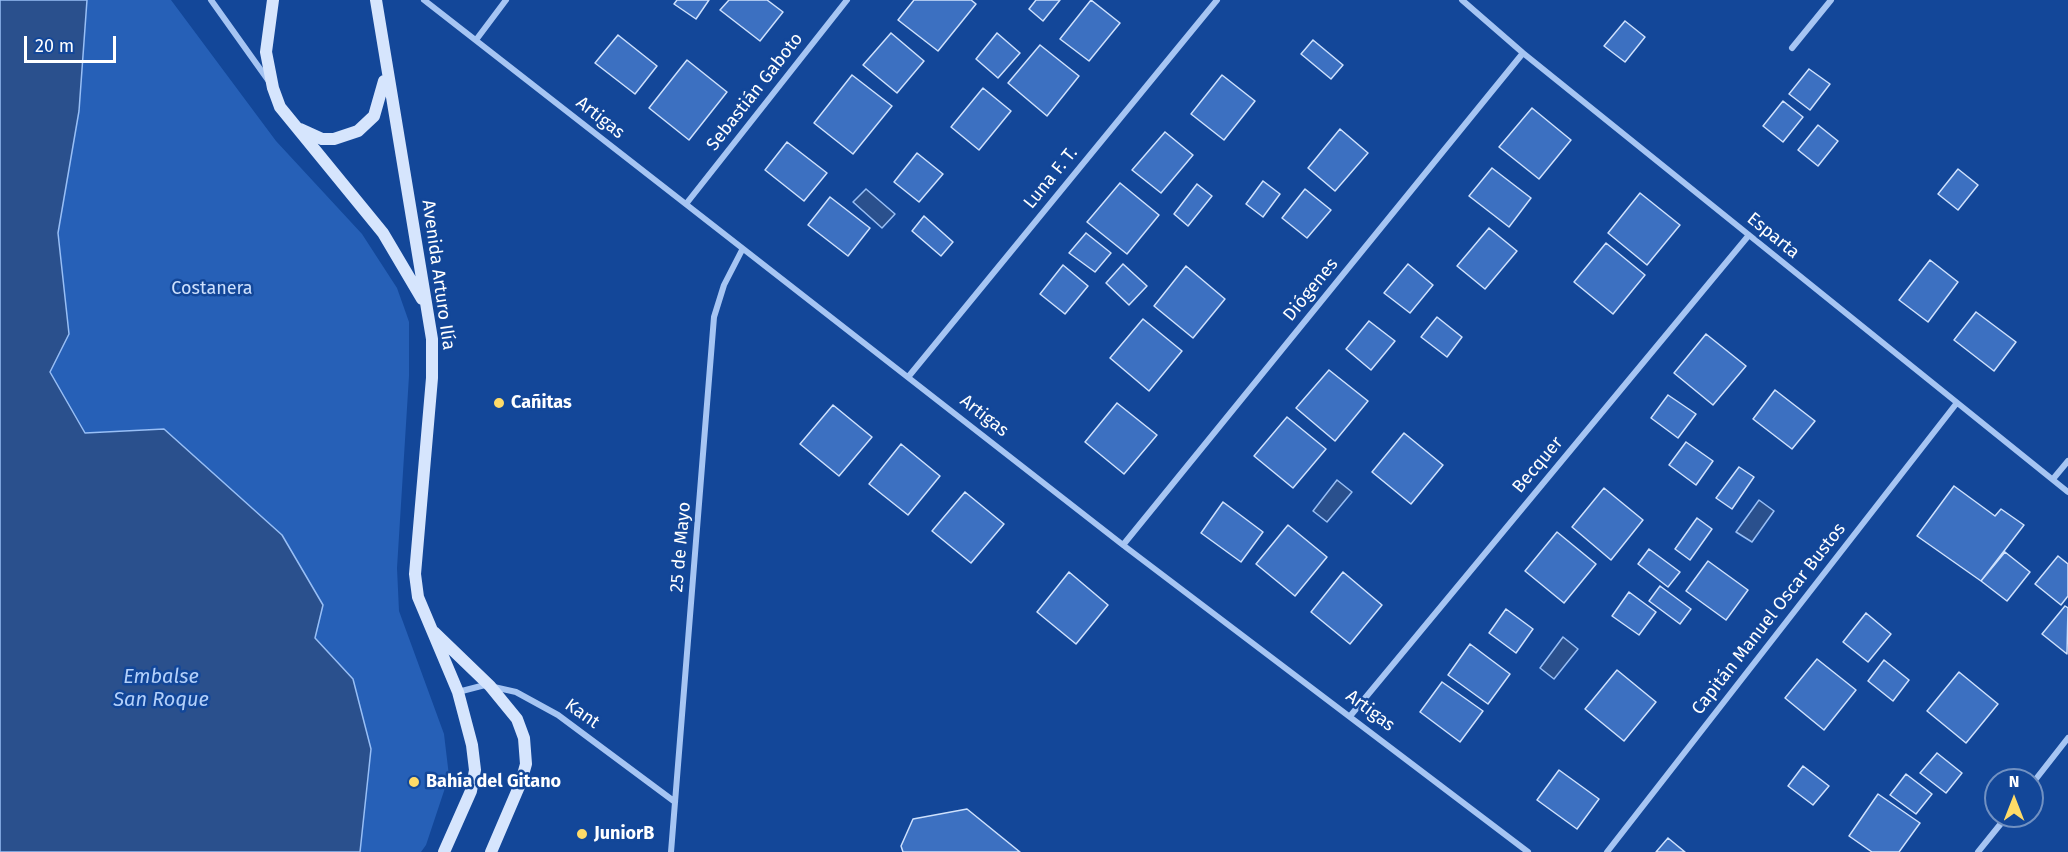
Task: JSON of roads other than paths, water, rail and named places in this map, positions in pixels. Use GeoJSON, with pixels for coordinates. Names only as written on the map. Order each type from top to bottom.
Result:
{"type":"FeatureCollection","features":[{"type":"Feature","properties":{"kind":"main road"},"geometry":{"type":"LineString","coordinates":[[273,0],[266,52],[273,87],[280,107],[383,233],[427,308]]}},
{"type":"Feature","properties":{"kind":"main road","name":"Avenida Arturo Ilía"},"geometry":{"type":"LineString","coordinates":[[376,0],[385,69],[432,339],[432,378],[415,574],[418,597],[458,692],[472,745],[475,770],[471,791],[444,852]]}},
{"type":"Feature","properties":{"kind":"main road"},"geometry":{"type":"LineString","coordinates":[[291,123],[310,136],[322,139],[334,139],[358,131],[374,116],[380,103],[385,69]]}},
{"type":"Feature","properties":{"kind":"main road","name":"Avenida Arturo Ilía"},"geometry":{"type":"LineString","coordinates":[[429,627],[490,686],[517,719],[524,738],[526,764],[521,782],[491,852]]}},
{"type":"Feature","properties":{"kind":"street"},"geometry":{"type":"LineString","coordinates":[[211,0],[273,87]]}},
{"type":"Feature","properties":{"kind":"street","name":"Artigas"},"geometry":{"type":"LineString","coordinates":[[424,0],[1123,545],[1351,715],[1528,852]]}},
{"type":"Feature","properties":{"kind":"street"},"geometry":{"type":"LineString","coordinates":[[476,40],[506,0]]}},
{"type":"Feature","properties":{"kind":"street","name":"Sebastián Gaboto"},"geometry":{"type":"LineString","coordinates":[[686,204],[847,0]]}},
{"type":"Feature","properties":{"kind":"street","name":"Luna F. T."},"geometry":{"type":"LineString","coordinates":[[909,376],[1217,0]]}},
{"type":"Feature","properties":{"kind":"street","name":"Esparta"},"geometry":{"type":"LineString","coordinates":[[1462,0],[1523,53],[2068,492]]}},
{"type":"Feature","properties":{"kind":"street"},"geometry":{"type":"LineString","coordinates":[[1792,48],[1831,0]]}},
{"type":"Feature","properties":{"kind":"street","name":"Diógenes"},"geometry":{"type":"LineString","coordinates":[[1123,545],[1523,53]]}},
{"type":"Feature","properties":{"kind":"street","name":"Becquer"},"geometry":{"type":"LineString","coordinates":[[1351,715],[1749,235]]}},
{"type":"Feature","properties":{"kind":"street","name":"25 de Mayo"},"geometry":{"type":"LineString","coordinates":[[671,852],[714,317],[724,285],[742,250]]}},
{"type":"Feature","properties":{"kind":"street","name":"Capitán Manuel Oscar Bustos"},"geometry":{"type":"LineString","coordinates":[[1607,852],[1956,404]]}},
{"type":"Feature","properties":{"kind":"street"},"geometry":{"type":"LineString","coordinates":[[2053,479],[2068,461]]}},
{"type":"Feature","properties":{"kind":"street","name":"Kant"},"geometry":{"type":"LineString","coordinates":[[458,692],[490,686],[516,692],[558,715],[675,802]]}},
{"type":"Feature","properties":{"kind":"street"},"geometry":{"type":"LineString","coordinates":[[2044,769],[2068,738]]}},
{"type":"Feature","properties":{"kind":"street"},"geometry":{"type":"LineString","coordinates":[[1978,852],[1997,828]]}},
{"type":"Feature","properties":{"kind":"water","name":"Embalse San Roque"},"geometry":{"type":"Polygon","coordinates":[[[0,0],[87,0],[79,111],[58,233],[69,334],[50,372],[85,433],[164,429],[282,535],[323,605],[315,638],[353,679],[371,749],[360,852],[0,852],[0,0]]]}},
{"type":"Feature","properties":{"kind":"water"},"geometry":{"type":"Polygon","coordinates":[[[866,189],[895,214],[882,228],[853,202],[866,189]]]}},
{"type":"Feature","properties":{"kind":"water"},"geometry":{"type":"Polygon","coordinates":[[[1337,480],[1352,492],[1327,522],[1313,511],[1337,480]]]}},
{"type":"Feature","properties":{"kind":"water"},"geometry":{"type":"Polygon","coordinates":[[[1759,500],[1774,511],[1752,542],[1736,532],[1759,500]]]}},
{"type":"Feature","properties":{"kind":"water"},"geometry":{"type":"Polygon","coordinates":[[[1563,637],[1578,649],[1554,679],[1540,668],[1563,637]]]}},
{"type":"Feature","properties":{"kind":"place","name":"Cañitas"},"geometry":{"type":"Point","coordinates":[499,403]}},
{"type":"Feature","properties":{"kind":"place","name":"Bahía del Gitano"},"geometry":{"type":"Point","coordinates":[414,782]}},
{"type":"Feature","properties":{"kind":"place","name":"JuniorB"},"geometry":{"type":"Point","coordinates":[582,834]}},
{"type":"Feature","properties":{"kind":"park label","name":"Costanera"},"geometry":{"type":"Point","coordinates":[212,289]}}]}
